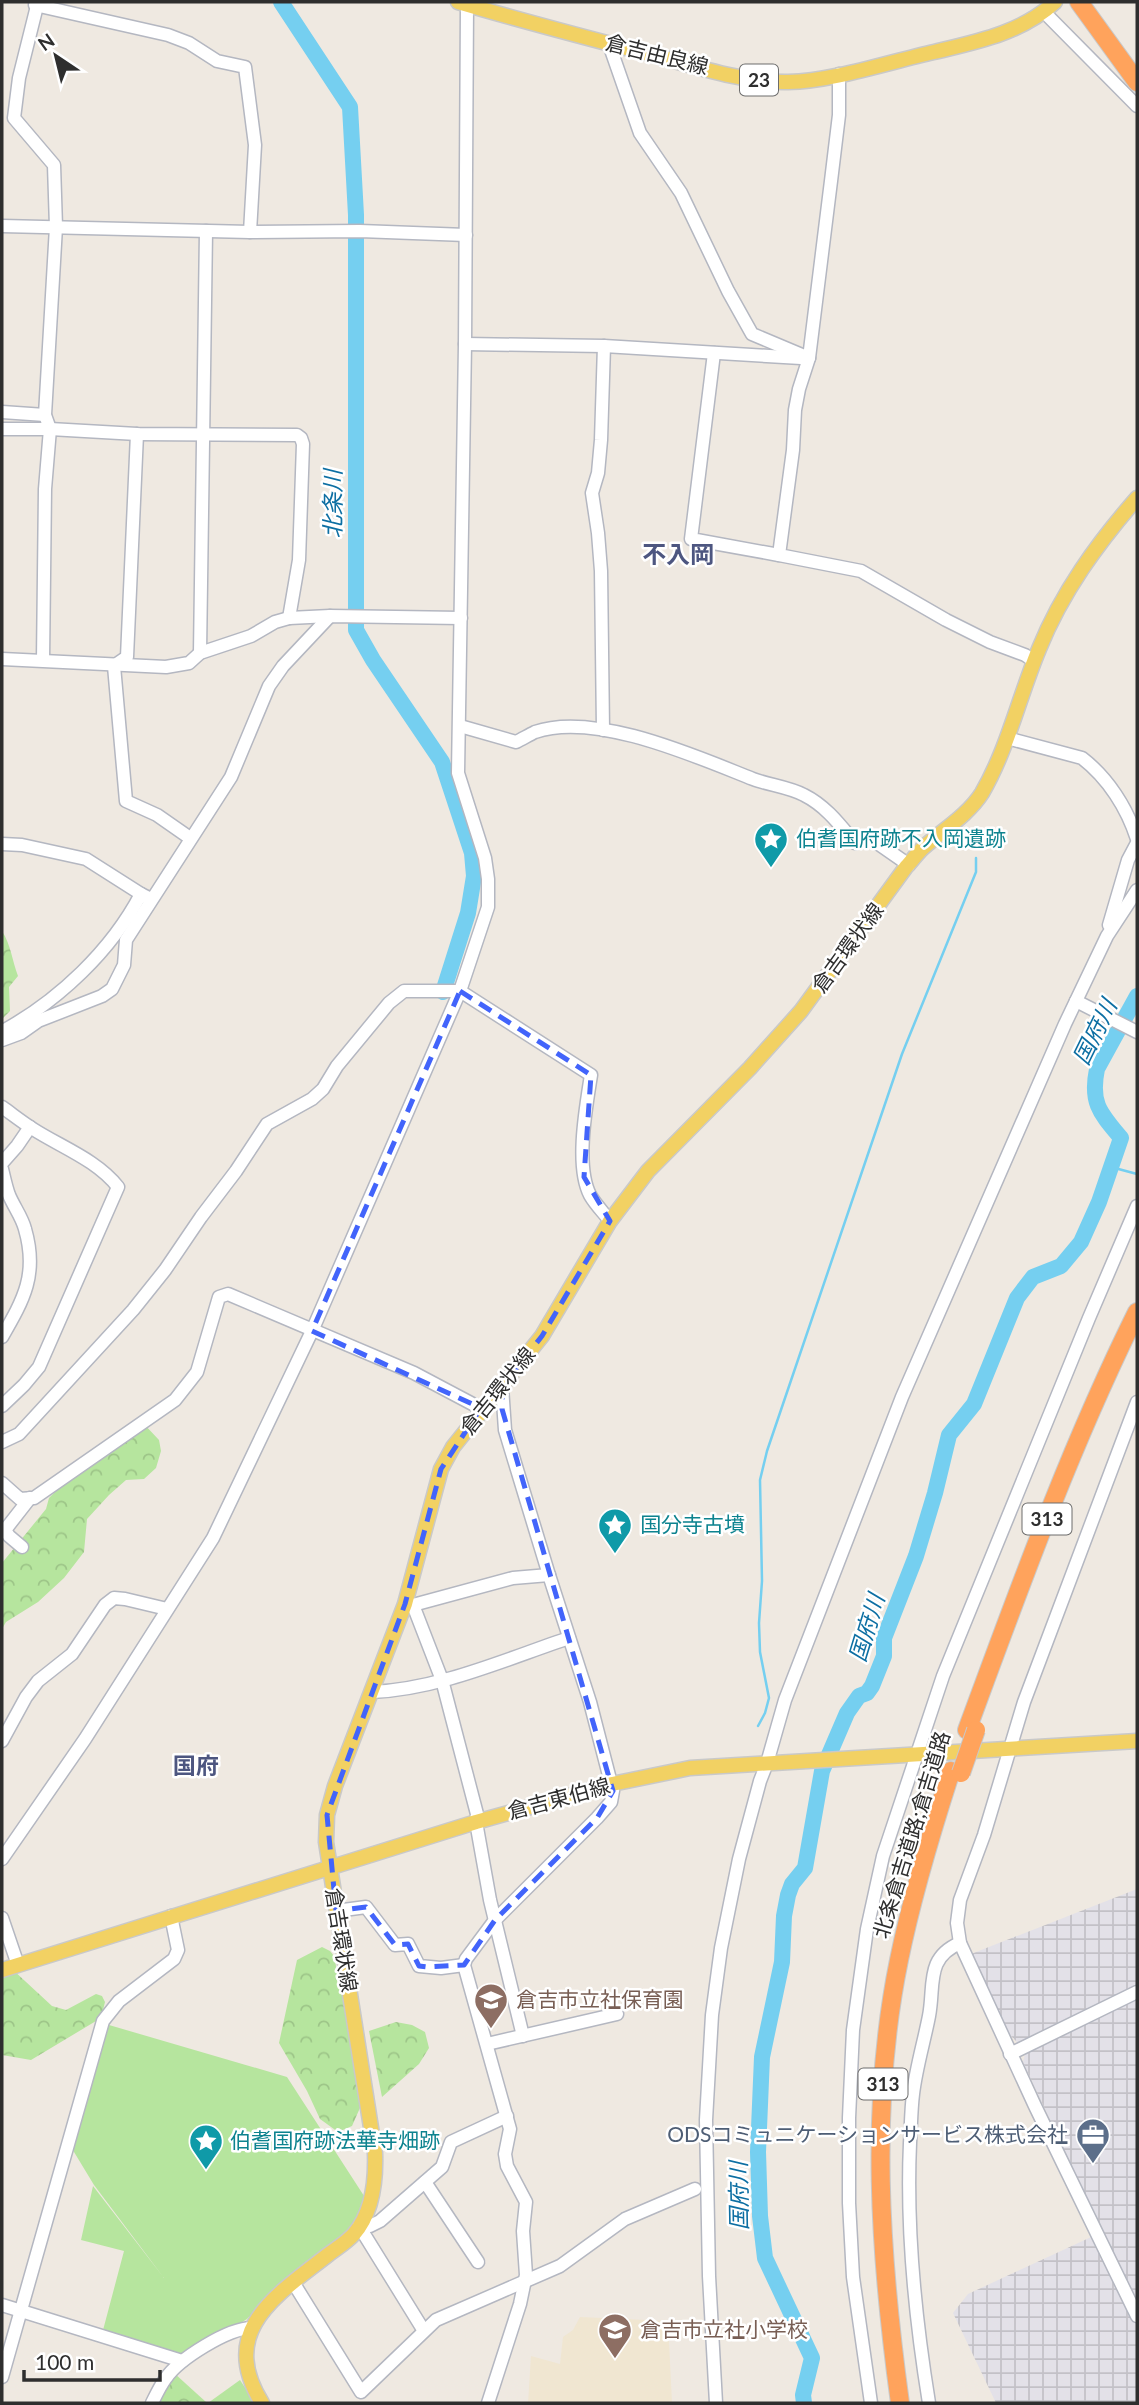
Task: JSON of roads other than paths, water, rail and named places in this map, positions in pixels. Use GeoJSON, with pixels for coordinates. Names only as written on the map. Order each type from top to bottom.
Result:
{"type":"FeatureCollection","features":[{"type":"Feature","properties":{"kind":"highway"},"geometry":{"type":"LineString","coordinates":[[1079,2],[1137,82]]}},
{"type":"Feature","properties":{"kind":"highway"},"geometry":{"type":"LineString","coordinates":[[1092,2],[1137,64]]}},
{"type":"Feature","properties":{"kind":"highway","name":"北条倉吉道路;倉吉道路"},"geometry":{"type":"LineString","coordinates":[[972,1730],[1038,1538],[1137,1312]]}},
{"type":"Feature","properties":{"kind":"highway","name":"北条倉吉道路;倉吉道路"},"geometry":{"type":"LineString","coordinates":[[900,2403],[884,2265],[880,2189],[888,2026],[898,1962],[912,1902],[972,1730],[1087,1446],[1137,1336]]}},
{"type":"Feature","properties":{"kind":"highway","name":"北条倉吉道路;倉吉道路"},"geometry":{"type":"LineString","coordinates":[[908,2403],[891,2260],[888,2189],[890,2091],[906,1963],[956,1772]]}},
{"type":"Feature","properties":{"kind":"main road","name":"倉吉由良線"},"geometry":{"type":"LineString","coordinates":[[462,3],[609,44],[765,82],[791,82],[839,74],[977,42],[1009,31],[1049,7]]}},
{"type":"Feature","properties":{"kind":"main road","name":"倉吉環状線"},"geometry":{"type":"LineString","coordinates":[[262,2403],[247,2371],[246,2344],[258,2316],[272,2299],[353,2236],[368,2210],[376,2177],[375,2153],[326,1842],[327,1815],[335,1786],[409,1604],[441,1469],[453,1447],[542,1336],[610,1221],[648,1171],[750,1068],[801,1011],[922,849],[969,810],[981,795],[996,766],[1052,618],[1099,543],[1137,498]]}},
{"type":"Feature","properties":{"kind":"main road","name":"倉吉東伯線"},"geometry":{"type":"LineString","coordinates":[[2,1970],[477,1822],[612,1784],[690,1768],[1137,1741]]}},
{"type":"Feature","properties":{"kind":"street"},"geometry":{"type":"LineString","coordinates":[[2,1858],[85,1739],[213,1538],[312,1331],[460,991],[488,907],[485,858],[458,773],[466,344],[462,3]]}},
{"type":"Feature","properties":{"kind":"street"},"geometry":{"type":"LineString","coordinates":[[43,660],[45,489],[50,429],[45,415],[56,227],[54,165],[15,118],[19,78],[37,4],[168,35],[217,61],[245,67],[255,145],[250,232]]}},
{"type":"Feature","properties":{"kind":"street"},"geometry":{"type":"LineString","coordinates":[[1049,7],[1137,106]]}},
{"type":"Feature","properties":{"kind":"street"},"geometry":{"type":"LineString","coordinates":[[609,44],[640,134],[681,193],[752,334],[809,358]]}},
{"type":"Feature","properties":{"kind":"street"},"geometry":{"type":"LineString","coordinates":[[779,555],[793,450],[795,410],[809,358],[838,126],[839,74]]}},
{"type":"Feature","properties":{"kind":"street"},"geometry":{"type":"LineString","coordinates":[[2,226],[466,235]]}},
{"type":"Feature","properties":{"kind":"street"},"geometry":{"type":"LineString","coordinates":[[200,653],[206,231]]}},
{"type":"Feature","properties":{"kind":"street"},"geometry":{"type":"LineString","coordinates":[[466,344],[604,346],[809,358]]}},
{"type":"Feature","properties":{"kind":"street"},"geometry":{"type":"LineString","coordinates":[[603,730],[601,571],[592,493],[598,473],[601,440],[604,346]]}},
{"type":"Feature","properties":{"kind":"street"},"geometry":{"type":"LineString","coordinates":[[714,353],[691,539],[861,571],[946,620],[990,642],[1025,655],[1034,662]]}},
{"type":"Feature","properties":{"kind":"street"},"geometry":{"type":"LineString","coordinates":[[2,412],[45,415]]}},
{"type":"Feature","properties":{"kind":"street"},"geometry":{"type":"LineString","coordinates":[[2,429],[137,434],[297,435],[303,444],[299,560],[289,618]]}},
{"type":"Feature","properties":{"kind":"street"},"geometry":{"type":"LineString","coordinates":[[114,666],[127,657],[137,434]]}},
{"type":"Feature","properties":{"kind":"street"},"geometry":{"type":"LineString","coordinates":[[3,1036],[88,965],[146,897],[231,777],[269,686],[282,666],[330,616]]}},
{"type":"Feature","properties":{"kind":"street"},"geometry":{"type":"LineString","coordinates":[[2,659],[166,667],[189,663],[200,653],[251,636],[275,622],[289,618],[461,618]]}},
{"type":"Feature","properties":{"kind":"street"},"geometry":{"type":"LineString","coordinates":[[114,666],[125,801],[157,814],[190,838]]}},
{"type":"Feature","properties":{"kind":"street"},"geometry":{"type":"LineString","coordinates":[[460,726],[516,742],[536,732],[564,728],[603,730],[641,739],[803,794],[826,810],[855,843],[873,839],[909,865]]}},
{"type":"Feature","properties":{"kind":"street"},"geometry":{"type":"LineString","coordinates":[[1007,738],[1082,758],[1092,765],[1120,801],[1137,841],[1128,860],[1107,936]]}},
{"type":"Feature","properties":{"kind":"street"},"geometry":{"type":"LineString","coordinates":[[2,844],[22,845],[86,859],[146,897]]}},
{"type":"Feature","properties":{"kind":"street"},"geometry":{"type":"LineString","coordinates":[[716,2403],[709,2276],[706,2120],[712,2015],[721,1948],[739,1859],[760,1781],[774,1763],[785,1700],[902,1397],[972,1232],[1076,1001],[1107,936],[1137,890]]}},
{"type":"Feature","properties":{"kind":"street"},"geometry":{"type":"LineString","coordinates":[[3,1036],[21,1033],[38,1021],[102,996],[112,989],[124,965],[126,940],[146,897]]}},
{"type":"Feature","properties":{"kind":"street"},"geometry":{"type":"LineString","coordinates":[[2,1442],[19,1434],[134,1310],[236,1171],[267,1124],[312,1099],[323,1089],[337,1066],[389,1003],[404,991],[460,991],[591,1076],[584,1120],[584,1177],[590,1195],[610,1221]]}},
{"type":"Feature","properties":{"kind":"street"},"geometry":{"type":"LineString","coordinates":[[1076,1001],[1137,1032]]}},
{"type":"Feature","properties":{"kind":"street"},"geometry":{"type":"LineString","coordinates":[[2,1107],[110,1176],[118,1187],[39,1367],[2,1406]]}},
{"type":"Feature","properties":{"kind":"street"},"geometry":{"type":"LineString","coordinates":[[2,1163],[30,1127]]}},
{"type":"Feature","properties":{"kind":"street"},"geometry":{"type":"LineString","coordinates":[[2,1169],[9,1195],[25,1229],[31,1272],[20,1303],[2,1337]]}},
{"type":"Feature","properties":{"kind":"street"},"geometry":{"type":"LineString","coordinates":[[871,2403],[853,2277],[849,2119],[853,2030],[867,1929],[880,1868],[943,1676],[1137,1206]]}},
{"type":"Feature","properties":{"kind":"street"},"geometry":{"type":"LineString","coordinates":[[2,1483],[20,1499],[30,1499],[47,1492],[96,1454],[175,1400],[197,1372],[219,1297],[228,1294],[414,1373],[482,1409]]}},
{"type":"Feature","properties":{"kind":"street"},"geometry":{"type":"LineString","coordinates":[[488,2403],[525,2281],[523,2231],[526,2202],[507,2166],[505,2154],[510,2129],[464,1965],[495,1920],[611,1802],[612,1784],[590,1702],[548,1575],[505,1430],[502,1387]]}},
{"type":"Feature","properties":{"kind":"street"},"geometry":{"type":"LineString","coordinates":[[1137,1402],[1024,1703],[960,1900],[957,1923],[960,1943],[1010,2054],[1137,2316]]}},
{"type":"Feature","properties":{"kind":"street"},"geometry":{"type":"LineString","coordinates":[[22,1547],[5,1530],[30,1499]]}},
{"type":"Feature","properties":{"kind":"street"},"geometry":{"type":"LineString","coordinates":[[523,2036],[495,1920],[477,1814],[442,1680],[409,1604],[513,1578],[548,1575]]}},
{"type":"Feature","properties":{"kind":"street"},"geometry":{"type":"LineString","coordinates":[[2,1741],[38,1681],[72,1654],[105,1605],[114,1598],[167,1609]]}},
{"type":"Feature","properties":{"kind":"street"},"geometry":{"type":"LineString","coordinates":[[372,1692],[414,1687],[442,1680],[569,1637]]}},
{"type":"Feature","properties":{"kind":"street"},"geometry":{"type":"LineString","coordinates":[[336,1911],[366,1907],[395,1945],[408,1944],[419,1966],[440,1968],[464,1965]]}},
{"type":"Feature","properties":{"kind":"street"},"geometry":{"type":"LineString","coordinates":[[2,2377],[103,2021],[119,2001],[174,1959],[178,1950],[171,1916]]}},
{"type":"Feature","properties":{"kind":"street"},"geometry":{"type":"LineString","coordinates":[[2,1918],[18,1965]]}},
{"type":"Feature","properties":{"kind":"street"},"geometry":{"type":"LineString","coordinates":[[929,2403],[916,2325],[908,2198],[913,2095],[929,2012],[933,1972],[940,1955],[947,1948],[960,1943]]}},
{"type":"Feature","properties":{"kind":"street"},"geometry":{"type":"LineString","coordinates":[[1010,2054],[1137,1992]]}},
{"type":"Feature","properties":{"kind":"street"},"geometry":{"type":"LineString","coordinates":[[486,2044],[617,2014]]}},
{"type":"Feature","properties":{"kind":"street"},"geometry":{"type":"LineString","coordinates":[[359,2226],[370,2226],[380,2221],[442,2167],[451,2141],[506,2116]]}},
{"type":"Feature","properties":{"kind":"street"},"geometry":{"type":"LineString","coordinates":[[425,2182],[478,2262]]}},
{"type":"Feature","properties":{"kind":"street"},"geometry":{"type":"LineString","coordinates":[[296,2287],[362,2392],[424,2331],[447,2314],[560,2266],[625,2219],[695,2189]]}},
{"type":"Feature","properties":{"kind":"street"},"geometry":{"type":"LineString","coordinates":[[359,2226],[424,2331]]}},
{"type":"Feature","properties":{"kind":"street"},"geometry":{"type":"LineString","coordinates":[[2,2305],[183,2361]]}},
{"type":"Feature","properties":{"kind":"street"},"geometry":{"type":"LineString","coordinates":[[152,2403],[166,2378],[183,2361],[212,2343],[244,2328],[252,2328]]}},
{"type":"Feature","properties":{"kind":"street"},"geometry":{"type":"LineString","coordinates":[[708,2403],[709,2386],[715,2373]]}},
{"type":"Feature","properties":{"kind":"waterway","name":"北条川"},"geometry":{"type":"LineString","coordinates":[[281,2],[350,107],[356,215],[356,630],[373,660],[442,762],[472,853],[474,876],[468,913],[443,992]]}},
{"type":"Feature","properties":{"kind":"waterway"},"geometry":{"type":"LineString","coordinates":[[758,1726],[769,1698],[760,1652],[759,1623],[762,1581],[760,1480],[767,1451],[902,1054],[976,872],[976,858]]}},
{"type":"Feature","properties":{"kind":"waterway","name":"国府川"},"geometry":{"type":"LineString","coordinates":[[804,2403],[803,2395],[812,2358],[765,2258],[760,2216],[758,2152],[762,2057],[782,1962],[784,1916],[788,1895],[792,1884],[805,1868],[822,1771],[847,1713],[859,1696],[867,1693],[872,1686],[884,1656],[884,1638],[916,1556],[949,1435],[974,1404],[1017,1298],[1033,1277],[1061,1266],[1081,1242],[1099,1202],[1121,1138],[1098,1107],[1095,1091],[1097,1069],[1137,996]]}},
{"type":"Feature","properties":{"kind":"waterway"},"geometry":{"type":"LineString","coordinates":[[1111,1167],[1137,1174]]}},
{"type":"Feature","properties":{"kind":"place","name":"伯耆国府跡不入岡遺跡"},"geometry":{"type":"Point","coordinates":[771,869]}},
{"type":"Feature","properties":{"kind":"place","name":"国分寺古墳"},"geometry":{"type":"Point","coordinates":[615,1555]}},
{"type":"Feature","properties":{"kind":"place","name":"倉吉市立社保育園"},"geometry":{"type":"Point","coordinates":[491,2030]}},
{"type":"Feature","properties":{"kind":"place","name":"ODSコミュニケーションサービス株式会社"},"geometry":{"type":"Point","coordinates":[1093,2165]}},
{"type":"Feature","properties":{"kind":"place","name":"伯耆国府跡法華寺畑跡"},"geometry":{"type":"Point","coordinates":[206,2171]}},
{"type":"Feature","properties":{"kind":"place","name":"倉吉市立社小学校"},"geometry":{"type":"Point","coordinates":[615,2360]}},
{"type":"Feature","properties":{"kind":"district","name":"不入岡"},"geometry":{"type":"Point","coordinates":[678,555]}},
{"type":"Feature","properties":{"kind":"district","name":"国府"},"geometry":{"type":"Point","coordinates":[196,1766]}}]}
